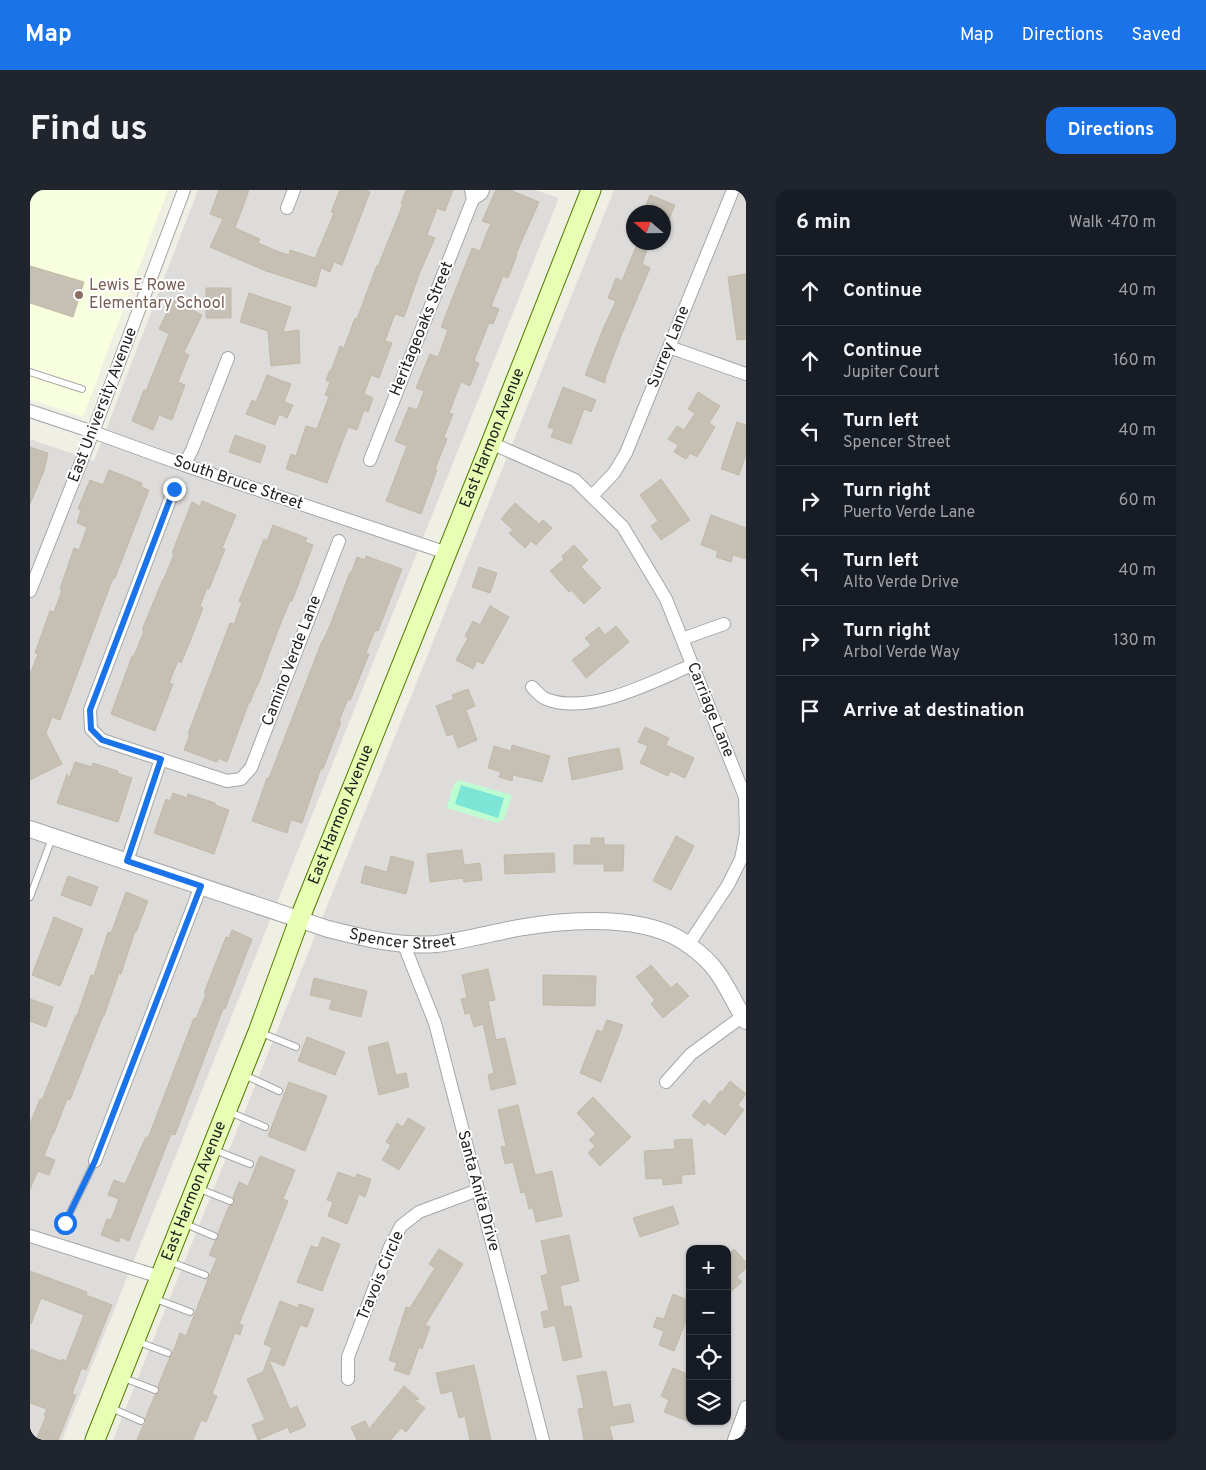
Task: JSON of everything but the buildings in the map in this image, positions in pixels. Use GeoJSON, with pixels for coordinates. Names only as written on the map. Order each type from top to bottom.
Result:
{"type":"FeatureCollection","features":[{"type":"Feature","properties":{"kind":"main road","name":"East Harmon Avenue"},"geometry":{"type":"LineString","coordinates":[[95,1440],[258,1032],[299,920],[591,190]]}},
{"type":"Feature","properties":{"kind":"street","name":"East University Avenue"},"geometry":{"type":"LineString","coordinates":[[30,591],[93,432],[184,190]]}},
{"type":"Feature","properties":{"kind":"street"},"geometry":{"type":"LineString","coordinates":[[287,208],[294,190]]}},
{"type":"Feature","properties":{"kind":"street","name":"Surrey Lane"},"geometry":{"type":"LineString","coordinates":[[592,496],[614,472],[626,453],[733,190]]}},
{"type":"Feature","properties":{"kind":"street","name":"Heritageoaks Street"},"geometry":{"type":"LineString","coordinates":[[370,460],[476,193]]}},
{"type":"Feature","properties":{"kind":"street"},"geometry":{"type":"LineString","coordinates":[[669,347],[746,374]]}},
{"type":"Feature","properties":{"kind":"street"},"geometry":{"type":"LineString","coordinates":[[184,465],[192,450],[228,358]]}},
{"type":"Feature","properties":{"kind":"street","name":"South Bruce Street"},"geometry":{"type":"LineString","coordinates":[[30,411],[447,553]]}},
{"type":"Feature","properties":{"kind":"street","name":"Carriage Lane"},"geometry":{"type":"LineString","coordinates":[[491,443],[575,480],[623,527],[666,599],[745,797],[746,834],[741,859],[728,885],[688,944]]}},
{"type":"Feature","properties":{"kind":"street"},"geometry":{"type":"LineString","coordinates":[[127,861],[161,759],[102,740],[91,729],[90,710],[174,489]]}},
{"type":"Feature","properties":{"kind":"street","name":"Camino Verde Lane"},"geometry":{"type":"LineString","coordinates":[[161,759],[227,781],[241,779],[251,768],[339,540]]}},
{"type":"Feature","properties":{"kind":"street"},"geometry":{"type":"LineString","coordinates":[[682,639],[724,624]]}},
{"type":"Feature","properties":{"kind":"street"},"geometry":{"type":"LineString","coordinates":[[532,687],[544,699],[564,704],[592,703],[634,690],[692,664]]}},
{"type":"Feature","properties":{"kind":"street","name":"Spencer Street"},"geometry":{"type":"LineString","coordinates":[[30,829],[328,929],[404,945],[437,944],[520,927],[580,921],[624,922],[643,925],[665,931],[688,944],[702,956],[717,972],[745,1019]]}},
{"type":"Feature","properties":{"kind":"street"},"geometry":{"type":"LineString","coordinates":[[95,1161],[201,886]]}},
{"type":"Feature","properties":{"kind":"street","name":"Santa Anita Drive"},"geometry":{"type":"LineString","coordinates":[[404,945],[434,1023],[543,1440]]}},
{"type":"Feature","properties":{"kind":"street"},"geometry":{"type":"LineString","coordinates":[[666,1082],[690,1054],[745,1019]]}},
{"type":"Feature","properties":{"kind":"street","name":"Travois Circle"},"geometry":{"type":"LineString","coordinates":[[348,1379],[348,1357],[390,1247],[401,1226],[419,1212],[478,1190]]}},
{"type":"Feature","properties":{"kind":"street"},"geometry":{"type":"LineString","coordinates":[[30,1236],[163,1269]]}},
{"type":"Feature","properties":{"kind":"street"},"geometry":{"type":"LineString","coordinates":[[734,1440],[746,1407]]}},
{"type":"Feature","properties":{"kind":"lane"},"geometry":{"type":"LineString","coordinates":[[30,372],[82,389]]}},
{"type":"Feature","properties":{"kind":"lane"},"geometry":{"type":"LineString","coordinates":[[30,897],[52,837]]}},
{"type":"Feature","properties":{"kind":"lane"},"geometry":{"type":"LineString","coordinates":[[258,1032],[296,1048]]}},
{"type":"Feature","properties":{"kind":"lane"},"geometry":{"type":"LineString","coordinates":[[241,1074],[279,1091]]}},
{"type":"Feature","properties":{"kind":"lane"},"geometry":{"type":"LineString","coordinates":[[226,1110],[266,1127]]}},
{"type":"Feature","properties":{"kind":"lane"},"geometry":{"type":"LineString","coordinates":[[211,1148],[250,1164]]}},
{"type":"Feature","properties":{"kind":"lane"},"geometry":{"type":"LineString","coordinates":[[65,1223],[95,1161]]}},
{"type":"Feature","properties":{"kind":"lane"},"geometry":{"type":"LineString","coordinates":[[196,1187],[230,1201]]}},
{"type":"Feature","properties":{"kind":"lane"},"geometry":{"type":"LineString","coordinates":[[182,1222],[214,1236]]}},
{"type":"Feature","properties":{"kind":"lane"},"geometry":{"type":"LineString","coordinates":[[163,1269],[205,1276]]}},
{"type":"Feature","properties":{"kind":"lane"},"geometry":{"type":"LineString","coordinates":[[152,1297],[190,1312]]}},
{"type":"Feature","properties":{"kind":"lane"},"geometry":{"type":"LineString","coordinates":[[134,1340],[168,1353]]}},
{"type":"Feature","properties":{"kind":"lane"},"geometry":{"type":"LineString","coordinates":[[120,1376],[154,1390]]}},
{"type":"Feature","properties":{"kind":"lane"},"geometry":{"type":"LineString","coordinates":[[108,1406],[141,1421]]}},
{"type":"Feature","properties":{"kind":"shaded area","name":"Lewis E Rowe Elementary School"},"geometry":{"type":"Polygon","coordinates":[[[30,190],[168,190],[83,417],[30,399],[30,190]]]}},
{"type":"Feature","properties":{"kind":"shaded area"},"geometry":{"type":"Polygon","coordinates":[[[198,190],[535,190],[559,198],[62,1440],[30,1440],[30,439],[94,461],[198,190]]]}},
{"type":"Feature","properties":{"kind":"shaded area"},"geometry":{"type":"Polygon","coordinates":[[[614,190],[746,190],[746,1440],[113,1440],[614,190]]]}},
{"type":"Feature","properties":{"kind":"shaded area"},"geometry":{"type":"Polygon","coordinates":[[[461,785],[504,798],[498,818],[455,804],[461,785]]]}},
{"type":"Feature","properties":{"kind":"green space"},"geometry":{"type":"Polygon","coordinates":[[[459,780],[512,795],[504,820],[497,823],[447,808],[453,786],[459,780]]]}},
{"type":"Feature","properties":{"kind":"place","name":"Lewis E Rowe Elementary School"},"geometry":{"type":"Point","coordinates":[79,295]}},
{"type":"Feature","properties":{"kind":"route"},"geometry":{"type":"LineString","coordinates":[[65,1223],[95,1161],[201,886],[127,861],[161,759],[102,740],[91,729],[90,710],[174,489]]}}]}
